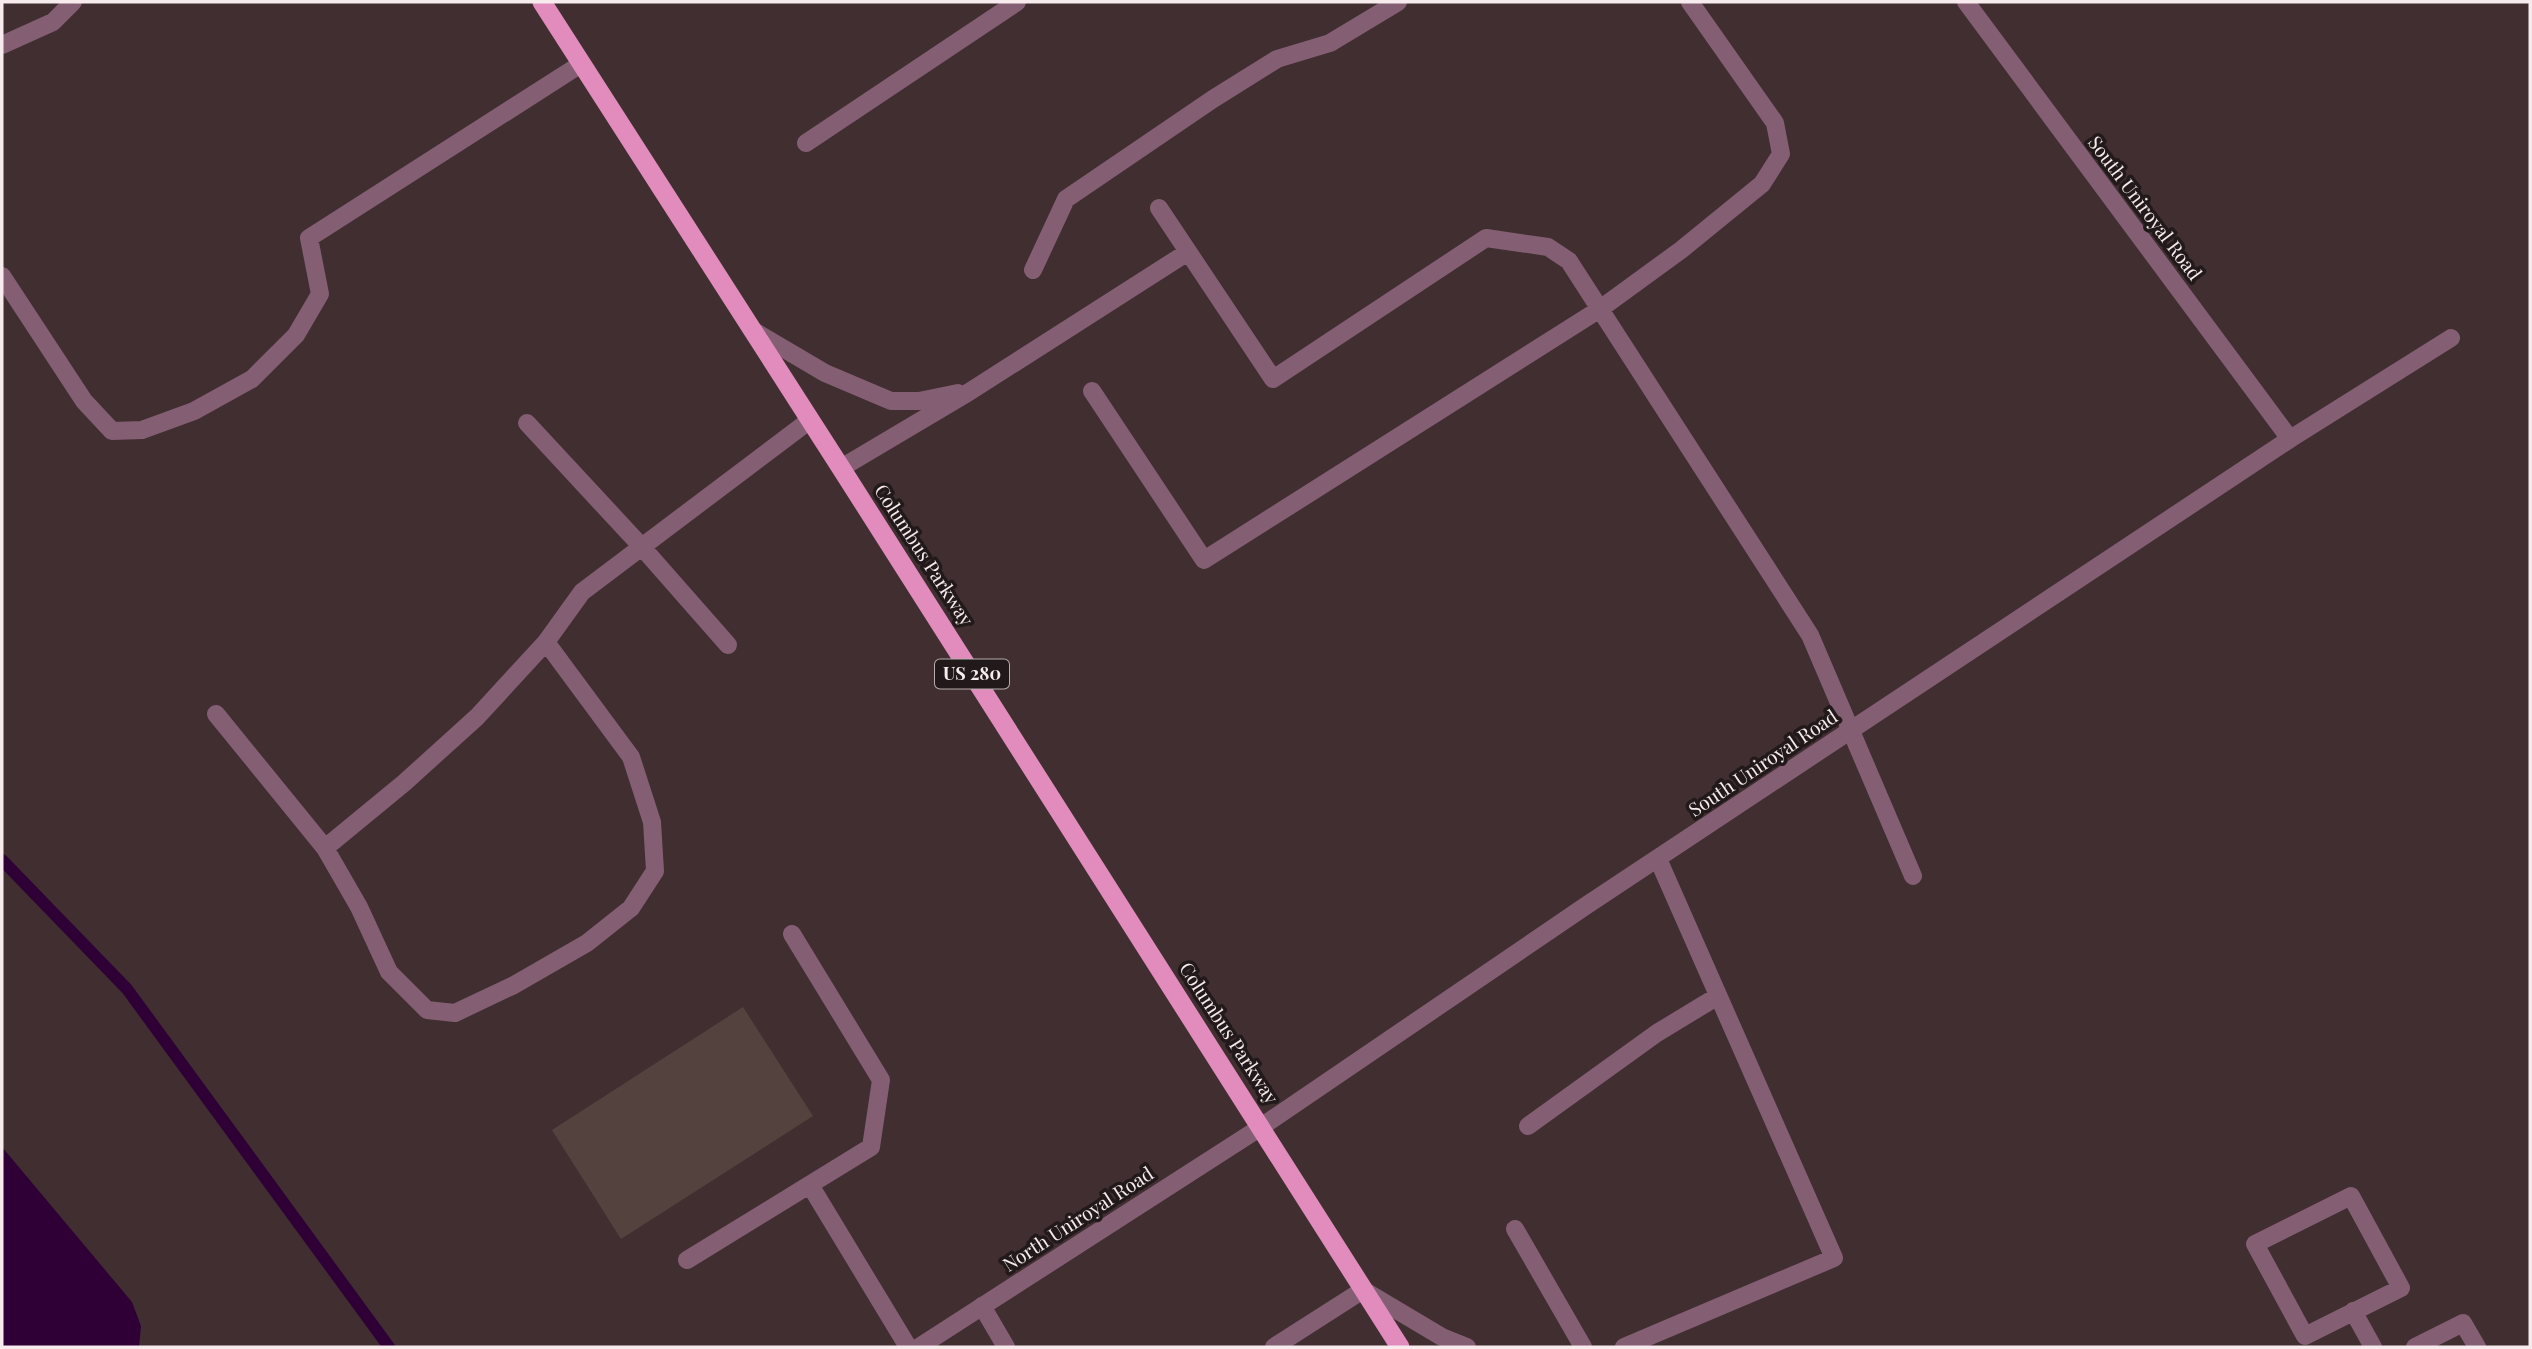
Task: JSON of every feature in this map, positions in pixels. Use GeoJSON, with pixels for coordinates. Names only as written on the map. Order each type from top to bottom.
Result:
{"type":"FeatureCollection","features":[{"type":"Feature","properties":{"kind":"highway","name":"Columbus Parkway"},"geometry":{"type":"LineString","coordinates":[[542,2],[1400,1347]]}},
{"type":"Feature","properties":{"kind":"street"},"geometry":{"type":"LineString","coordinates":[[2,45],[53,22],[73,2]]}},
{"type":"Feature","properties":{"kind":"street"},"geometry":{"type":"LineString","coordinates":[[806,143],[1017,2]]}},
{"type":"Feature","properties":{"kind":"street"},"geometry":{"type":"LineString","coordinates":[[1033,270],[1066,199],[1277,59],[1330,43],[1398,2]]}},
{"type":"Feature","properties":{"kind":"street"},"geometry":{"type":"LineString","coordinates":[[1092,391],[1204,560],[1600,309],[1681,250],[1762,184],[1781,153],[1775,123],[1690,2]]}},
{"type":"Feature","properties":{"kind":"street","name":"South Uniroyal Road"},"geometry":{"type":"LineString","coordinates":[[1966,2],[2290,439]]}},
{"type":"Feature","properties":{"kind":"street"},"geometry":{"type":"LineString","coordinates":[[2,275],[84,401],[112,431],[142,430],[194,411],[252,379],[296,335],[320,294],[309,238],[581,64]]}},
{"type":"Feature","properties":{"kind":"street"},"geometry":{"type":"LineString","coordinates":[[1159,208],[1273,379],[1486,238],[1548,247],[1569,261],[1810,635],[1913,876]]}},
{"type":"Feature","properties":{"kind":"street"},"geometry":{"type":"LineString","coordinates":[[841,468],[969,392],[1188,252]]}},
{"type":"Feature","properties":{"kind":"street"},"geometry":{"type":"LineString","coordinates":[[751,330],[825,373],[891,401],[919,401],[969,392]]}},
{"type":"Feature","properties":{"kind":"street","name":"South Uniroyal Road"},"geometry":{"type":"LineString","coordinates":[[1261,1127],[1852,729],[2290,439],[2451,338]]}},
{"type":"Feature","properties":{"kind":"street"},"geometry":{"type":"LineString","coordinates":[[325,848],[404,783],[477,717],[546,642],[582,592],[810,419]]}},
{"type":"Feature","properties":{"kind":"street"},"geometry":{"type":"LineString","coordinates":[[527,423],[641,546],[728,646]]}},
{"type":"Feature","properties":{"kind":"street"},"geometry":{"type":"LineString","coordinates":[[216,714],[325,848],[359,907],[390,972],[427,1010],[455,1013],[514,985],[587,943],[631,908],[655,871],[652,822],[631,757],[546,642]]}},
{"type":"Feature","properties":{"kind":"street"},"geometry":{"type":"LineString","coordinates":[[1624,1347],[1834,1258],[1657,859]]}},
{"type":"Feature","properties":{"kind":"street"},"geometry":{"type":"LineString","coordinates":[[687,1260],[871,1147],[881,1080],[792,934]]}},
{"type":"Feature","properties":{"kind":"street"},"geometry":{"type":"LineString","coordinates":[[1528,1126],[1657,1033],[1718,996]]}},
{"type":"Feature","properties":{"kind":"street","name":"North Uniroyal Road"},"geometry":{"type":"LineString","coordinates":[[919,1347],[1261,1127]]}},
{"type":"Feature","properties":{"kind":"street"},"geometry":{"type":"LineString","coordinates":[[810,1185],[908,1347]]}},
{"type":"Feature","properties":{"kind":"street"},"geometry":{"type":"LineString","coordinates":[[2351,1196],[2401,1288],[2353,1311],[2305,1336],[2255,1244],[2351,1196]]}},
{"type":"Feature","properties":{"kind":"street"},"geometry":{"type":"LineString","coordinates":[[1515,1229],[1583,1347]]}},
{"type":"Feature","properties":{"kind":"street"},"geometry":{"type":"LineString","coordinates":[[1284,1345],[1363,1290],[1442,1337],[1467,1347]]}},
{"type":"Feature","properties":{"kind":"street"},"geometry":{"type":"LineString","coordinates":[[982,1306],[1006,1347]]}},
{"type":"Feature","properties":{"kind":"street"},"geometry":{"type":"LineString","coordinates":[[2353,1311],[2373,1347]]}},
{"type":"Feature","properties":{"kind":"street"},"geometry":{"type":"LineString","coordinates":[[2415,1347],[2463,1323],[2477,1347]]}},
{"type":"Feature","properties":{"kind":"shaded area"},"geometry":{"type":"Polygon","coordinates":[[[2,1147],[132,1302],[141,1326],[139,1347],[2,1347],[2,1147]]]}},
{"type":"Feature","properties":{"kind":"building"},"geometry":{"type":"Polygon","coordinates":[[[743,1007],[813,1116],[621,1239],[552,1130],[743,1007]]]}},
{"type":"Feature","properties":{"kind":"waterway"},"geometry":{"type":"LineString","coordinates":[[2,860],[127,989],[389,1347]]}}]}
